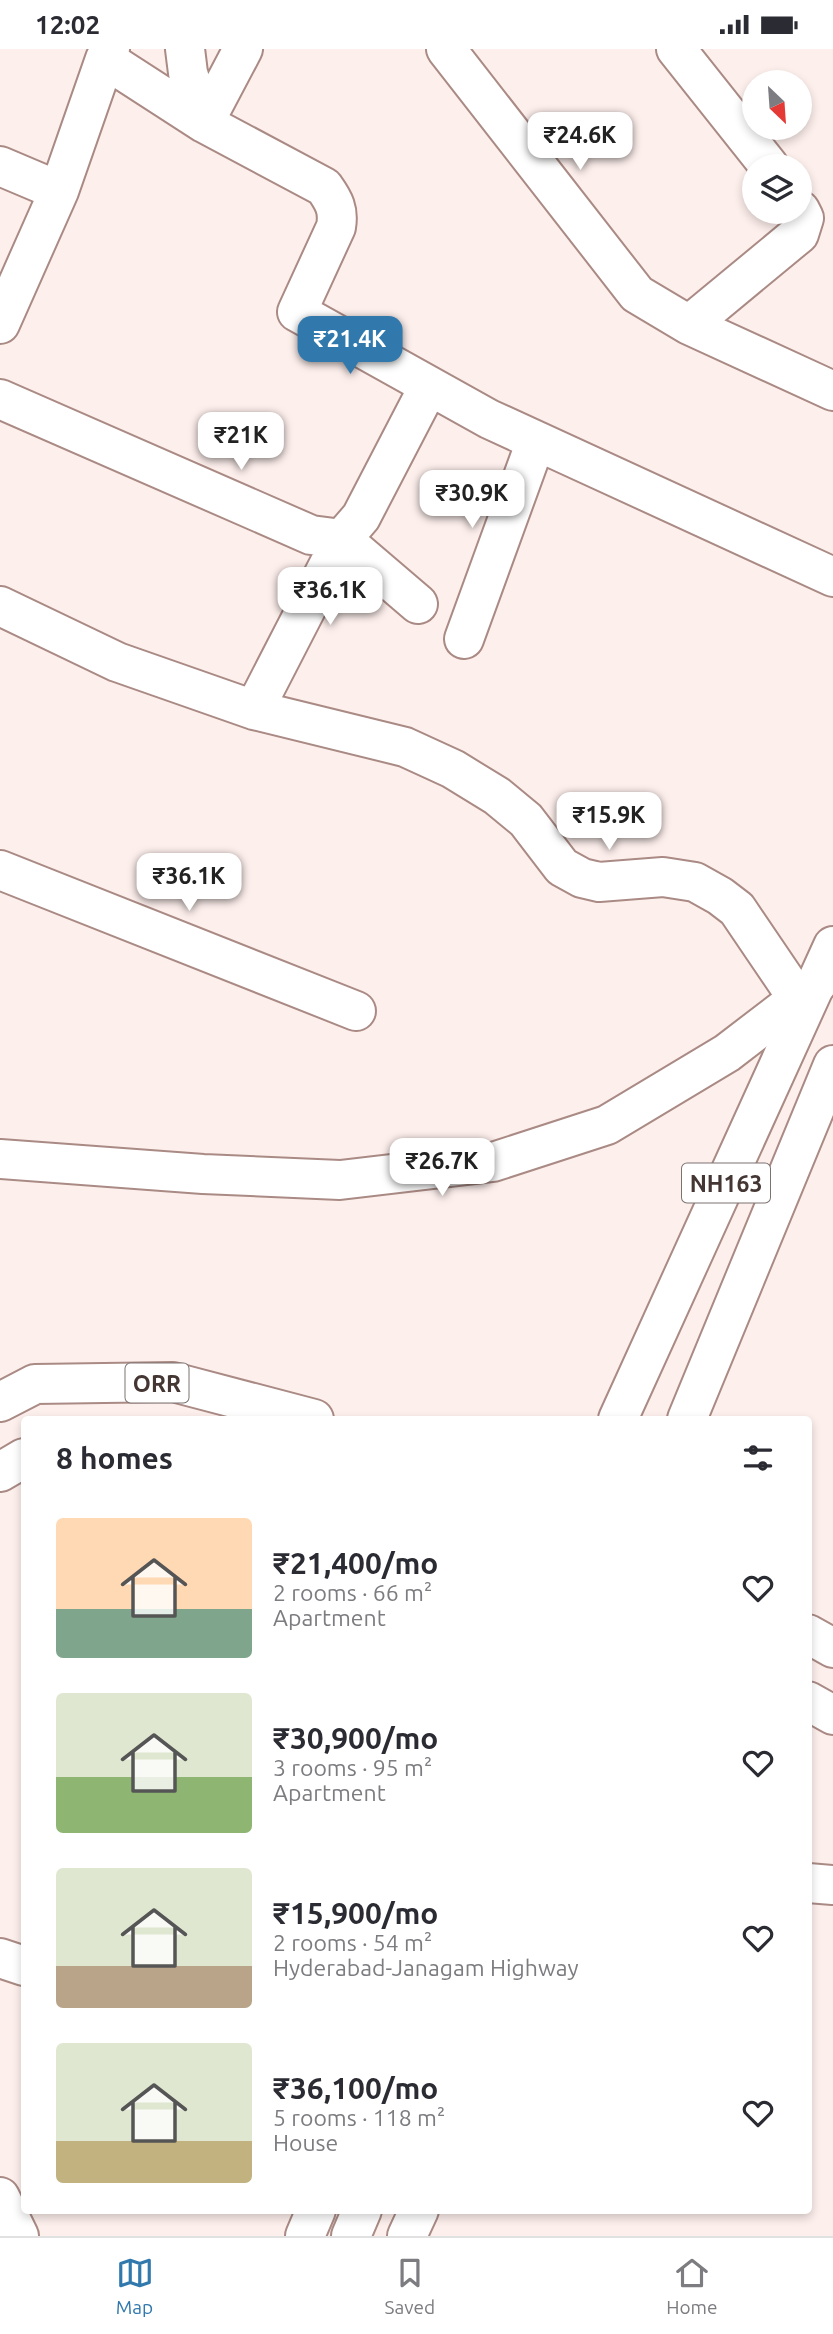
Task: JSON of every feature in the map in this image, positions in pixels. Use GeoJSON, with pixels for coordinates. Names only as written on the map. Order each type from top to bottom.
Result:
{"type":"FeatureCollection","features":[{"type":"Feature","properties":{"kind":"main road"},"geometry":{"type":"LineString","coordinates":[[185,49],[188,73],[204,123]]}},
{"type":"Feature","properties":{"kind":"main road"},"geometry":{"type":"LineString","coordinates":[[204,123],[243,49]]}},
{"type":"Feature","properties":{"kind":"main road"},"geometry":{"type":"LineString","coordinates":[[446,49],[637,294],[689,325],[833,391]]}},
{"type":"Feature","properties":{"kind":"main road"},"geometry":{"type":"LineString","coordinates":[[676,49],[759,154]]}},
{"type":"Feature","properties":{"kind":"main road"},"geometry":{"type":"LineString","coordinates":[[0,324],[59,191],[108,54],[204,123],[324,187],[333,199],[338,213],[336,227],[296,312],[489,419],[833,577]]}},
{"type":"Feature","properties":{"kind":"main road"},"geometry":{"type":"LineString","coordinates":[[0,166],[59,191]]}},
{"type":"Feature","properties":{"kind":"main road"},"geometry":{"type":"LineString","coordinates":[[689,325],[799,234],[802,224]]}},
{"type":"Feature","properties":{"kind":"main road"},"geometry":{"type":"LineString","coordinates":[[254,710],[342,539],[361,517],[429,386]]}},
{"type":"Feature","properties":{"kind":"main road"},"geometry":{"type":"LineString","coordinates":[[0,399],[311,535],[342,539],[418,604]]}},
{"type":"Feature","properties":{"kind":"main road"},"geometry":{"type":"LineString","coordinates":[[464,639],[536,441]]}},
{"type":"Feature","properties":{"kind":"main road"},"geometry":{"type":"LineString","coordinates":[[0,606],[117,662],[254,710],[405,747],[453,769],[498,796],[526,820],[562,867],[582,878],[599,882],[663,877],[695,882],[737,909],[808,992],[727,1053],[607,1125],[493,1162],[340,1180],[203,1174],[0,1159]]}},
{"type":"Feature","properties":{"kind":"main road"},"geometry":{"type":"LineString","coordinates":[[0,870],[356,1011]]}},
{"type":"Feature","properties":{"kind":"main road","name":"NH163"},"geometry":{"type":"LineString","coordinates":[[619,1416],[808,992],[833,946]]}},
{"type":"Feature","properties":{"kind":"main road","name":"NH163"},"geometry":{"type":"LineString","coordinates":[[688,1416],[833,1065]]}},
{"type":"Feature","properties":{"kind":"main road","name":"ORR"},"geometry":{"type":"LineString","coordinates":[[0,1402],[35,1384],[173,1383],[302,1416]]}},
{"type":"Feature","properties":{"kind":"main road"},"geometry":{"type":"LineString","coordinates":[[0,1472],[21,1460]]}},
{"type":"Feature","properties":{"kind":"main road"},"geometry":{"type":"LineString","coordinates":[[812,1636],[833,1647]]}},
{"type":"Feature","properties":{"kind":"main road"},"geometry":{"type":"LineString","coordinates":[[812,1703],[833,1715]]}},
{"type":"Feature","properties":{"kind":"main road"},"geometry":{"type":"LineString","coordinates":[[812,1883],[833,1885]]}},
{"type":"Feature","properties":{"kind":"main road"},"geometry":{"type":"LineString","coordinates":[[0,1958],[21,1965]]}},
{"type":"Feature","properties":{"kind":"main road"},"geometry":{"type":"LineString","coordinates":[[0,2197],[19,2236]]}},
{"type":"Feature","properties":{"kind":"main road"},"geometry":{"type":"LineString","coordinates":[[305,2236],[314,2214]]}},
{"type":"Feature","properties":{"kind":"main road"},"geometry":{"type":"LineString","coordinates":[[351,2236],[360,2214]]}},
{"type":"Feature","properties":{"kind":"main road"},"geometry":{"type":"LineString","coordinates":[[407,2236],[417,2214]]}}]}
